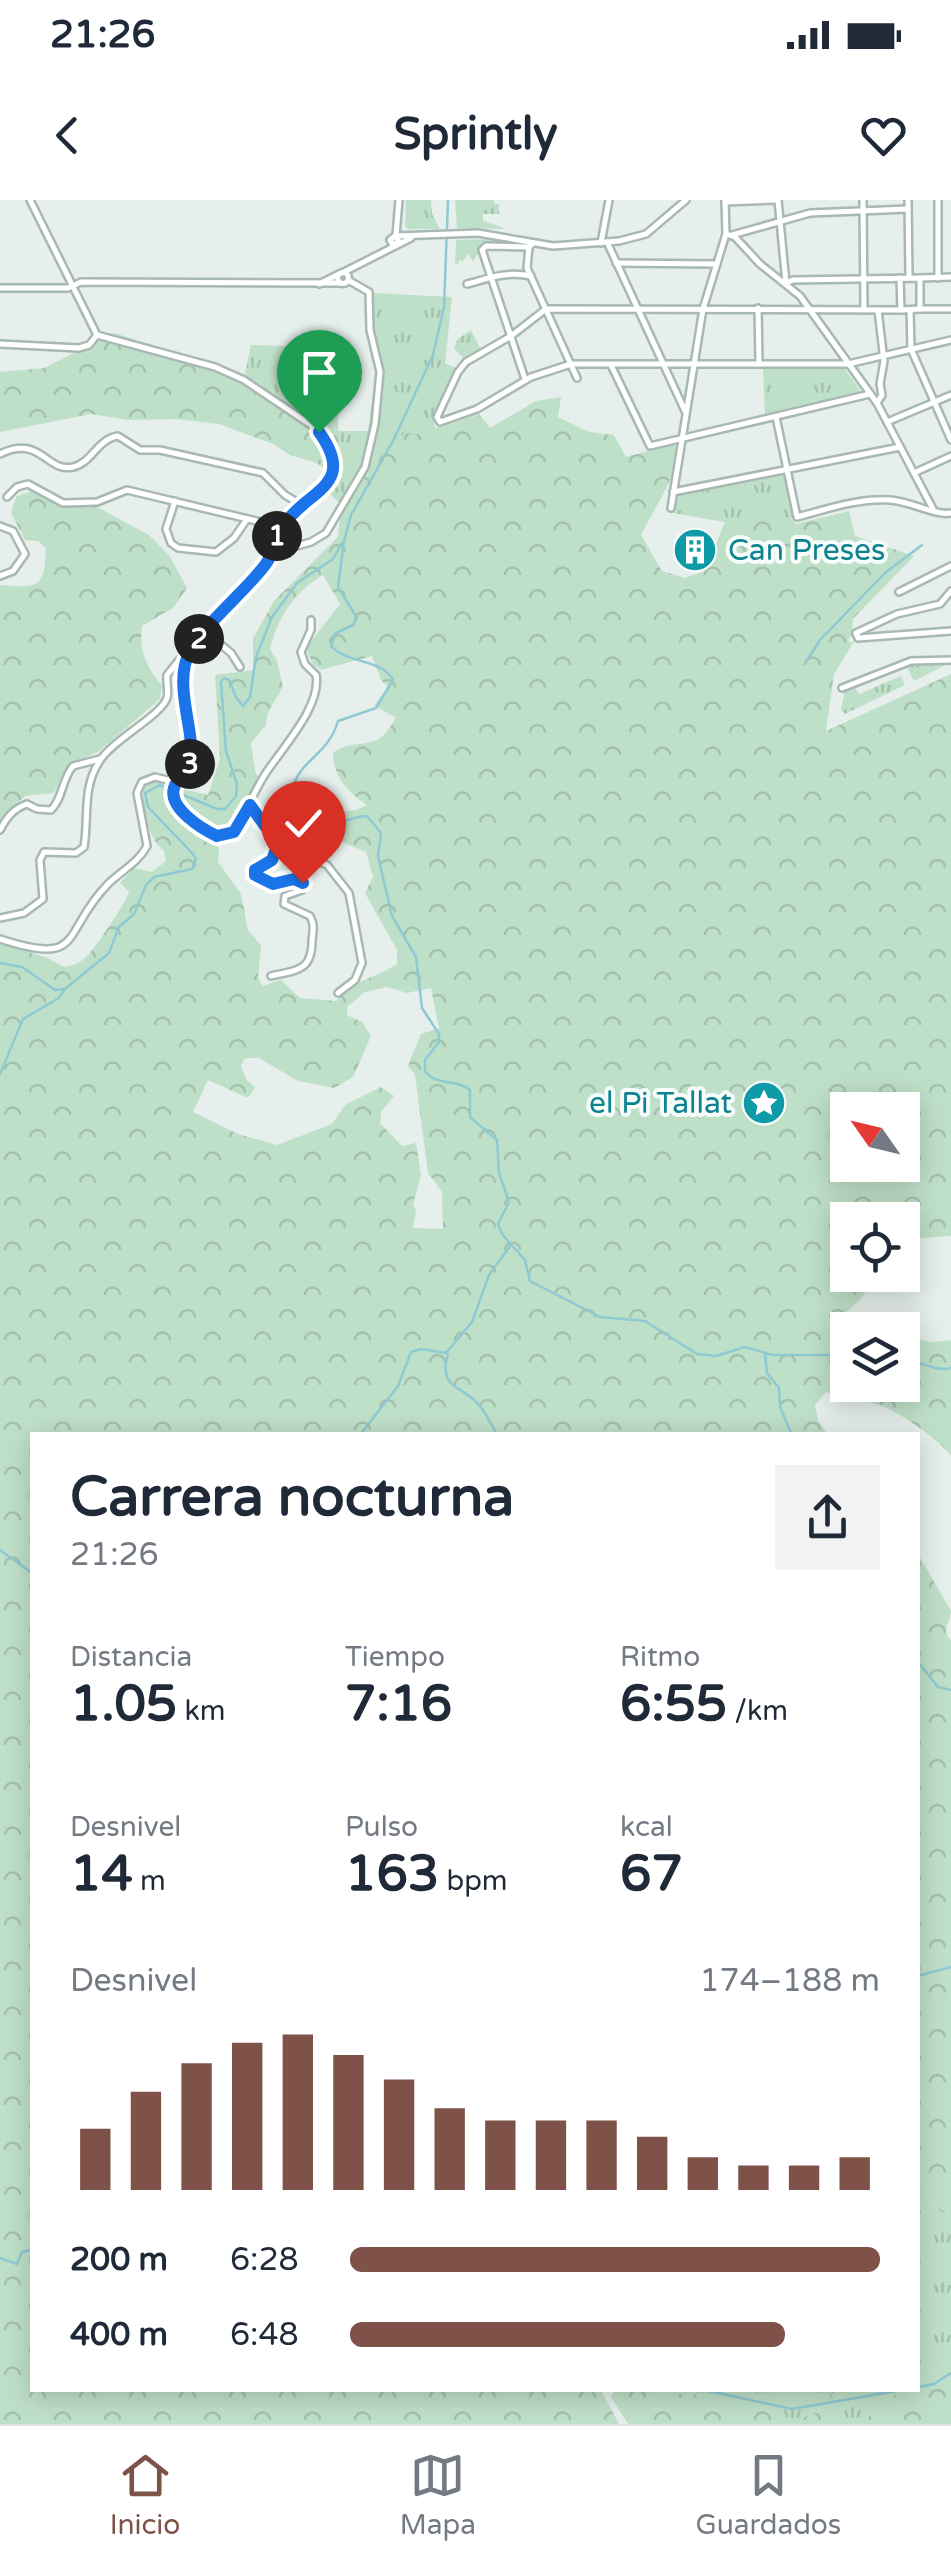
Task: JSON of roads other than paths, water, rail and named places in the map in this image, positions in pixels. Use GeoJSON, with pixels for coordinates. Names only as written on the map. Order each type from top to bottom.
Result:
{"type":"FeatureCollection","features":[{"type":"Feature","properties":{"kind":"street"},"geometry":{"type":"LineString","coordinates":[[0,918],[24,913],[43,900],[40,860],[44,852],[76,854],[84,846],[88,788],[100,760],[162,706],[168,693],[166,679],[172,668],[182,662],[272,553],[279,532],[332,476],[332,452],[319,432],[258,389],[215,367],[97,335],[30,200]]}},
{"type":"Feature","properties":{"kind":"street"},"geometry":{"type":"LineString","coordinates":[[344,278],[353,266],[378,255],[395,235],[399,200]]}},
{"type":"Feature","properties":{"kind":"street"},"geometry":{"type":"LineString","coordinates":[[609,200],[604,242],[686,409]]}},
{"type":"Feature","properties":{"kind":"street"},"geometry":{"type":"LineString","coordinates":[[526,379],[482,254],[484,247],[568,246],[646,234],[686,200]]}},
{"type":"Feature","properties":{"kind":"street"},"geometry":{"type":"LineString","coordinates":[[671,508],[703,308],[729,235],[725,201],[778,200],[786,283]]}},
{"type":"Feature","properties":{"kind":"street"},"geometry":{"type":"LineString","coordinates":[[863,200],[864,310]]}},
{"type":"Feature","properties":{"kind":"street"},"geometry":{"type":"LineString","coordinates":[[908,200],[910,278]]}},
{"type":"Feature","properties":{"kind":"street"},"geometry":{"type":"LineString","coordinates":[[938,200],[938,278]]}},
{"type":"Feature","properties":{"kind":"street"},"geometry":{"type":"LineString","coordinates":[[729,235],[810,213],[908,209]]}},
{"type":"Feature","properties":{"kind":"street"},"geometry":{"type":"LineString","coordinates":[[395,235],[499,235],[531,246]]}},
{"type":"Feature","properties":{"kind":"street"},"geometry":{"type":"LineString","coordinates":[[729,235],[786,283],[809,309],[877,404],[933,509]]}},
{"type":"Feature","properties":{"kind":"street"},"geometry":{"type":"LineString","coordinates":[[531,246],[527,268],[577,378]]}},
{"type":"Feature","properties":{"kind":"street"},"geometry":{"type":"LineString","coordinates":[[616,263],[717,264]]}},
{"type":"Feature","properties":{"kind":"street"},"geometry":{"type":"LineString","coordinates":[[467,284],[514,273],[531,276]]}},
{"type":"Feature","properties":{"kind":"street"},"geometry":{"type":"LineString","coordinates":[[0,288],[61,288],[96,282],[312,285],[344,278],[368,292],[370,330],[380,372],[372,446],[357,483],[326,533],[311,542],[272,553]]}},
{"type":"Feature","properties":{"kind":"street"},"geometry":{"type":"LineString","coordinates":[[900,278],[901,310]]}},
{"type":"Feature","properties":{"kind":"street"},"geometry":{"type":"LineString","coordinates":[[920,278],[920,309]]}},
{"type":"Feature","properties":{"kind":"street"},"geometry":{"type":"LineString","coordinates":[[786,283],[951,278]]}},
{"type":"Feature","properties":{"kind":"street"},"geometry":{"type":"LineString","coordinates":[[758,308],[759,363]]}},
{"type":"Feature","properties":{"kind":"street"},"geometry":{"type":"LineString","coordinates":[[951,309],[546,310],[466,362],[439,411],[438,420],[449,421],[478,409],[526,379],[570,364],[848,364],[951,340]]}},
{"type":"Feature","properties":{"kind":"street"},"geometry":{"type":"LineString","coordinates":[[877,404],[882,395],[884,355],[878,310]]}},
{"type":"Feature","properties":{"kind":"street"},"geometry":{"type":"LineString","coordinates":[[910,310],[912,349],[951,438]]}},
{"type":"Feature","properties":{"kind":"street"},"geometry":{"type":"LineString","coordinates":[[0,344],[79,348],[90,344],[97,335]]}},
{"type":"Feature","properties":{"kind":"street"},"geometry":{"type":"LineString","coordinates":[[610,364],[650,446],[870,394]]}},
{"type":"Feature","properties":{"kind":"street"},"geometry":{"type":"LineString","coordinates":[[677,396],[688,394]]}},
{"type":"Feature","properties":{"kind":"street"},"geometry":{"type":"LineString","coordinates":[[888,422],[951,394]]}},
{"type":"Feature","properties":{"kind":"street"},"geometry":{"type":"LineString","coordinates":[[776,417],[797,517],[880,500],[951,513]]}},
{"type":"Feature","properties":{"kind":"street"},"geometry":{"type":"LineString","coordinates":[[0,454],[12,449],[36,449],[55,464],[74,467],[102,442],[118,436],[140,450],[160,450],[263,473],[285,495],[302,505]]}},
{"type":"Feature","properties":{"kind":"street"},"geometry":{"type":"LineString","coordinates":[[673,492],[900,447]]}},
{"type":"Feature","properties":{"kind":"street"},"geometry":{"type":"LineString","coordinates":[[914,472],[951,456]]}},
{"type":"Feature","properties":{"kind":"street"},"geometry":{"type":"LineString","coordinates":[[7,497],[17,487],[28,484],[72,504],[97,502],[127,490],[269,524],[279,532]]}},
{"type":"Feature","properties":{"kind":"street"},"geometry":{"type":"LineString","coordinates":[[175,501],[166,528],[170,542],[178,548],[216,552],[234,538],[247,518]]}},
{"type":"Feature","properties":{"kind":"street"},"geometry":{"type":"LineString","coordinates":[[0,526],[16,535],[25,557],[12,572],[0,576]]}},
{"type":"Feature","properties":{"kind":"street"},"geometry":{"type":"LineString","coordinates":[[899,592],[951,566]]}},
{"type":"Feature","properties":{"kind":"street"},"geometry":{"type":"LineString","coordinates":[[951,591],[940,604],[897,614],[856,634],[858,638],[951,632]]}},
{"type":"Feature","properties":{"kind":"street"},"geometry":{"type":"LineString","coordinates":[[182,662],[192,760],[176,782],[172,798],[212,835],[222,836],[234,832],[264,775],[284,751],[317,694],[316,675],[300,652],[311,630],[311,620]]}},
{"type":"Feature","properties":{"kind":"street"},"geometry":{"type":"LineString","coordinates":[[206,632],[231,653],[240,667]]}},
{"type":"Feature","properties":{"kind":"street"},"geometry":{"type":"LineString","coordinates":[[842,688],[912,661],[951,660]]}},
{"type":"Feature","properties":{"kind":"street"},"geometry":{"type":"LineString","coordinates":[[0,830],[20,806],[51,810],[58,803],[64,780],[73,766],[100,760]]}},
{"type":"Feature","properties":{"kind":"street"},"geometry":{"type":"LineString","coordinates":[[0,939],[44,951],[65,944],[104,888],[147,846],[138,788],[148,778],[176,782]]}},
{"type":"Feature","properties":{"kind":"street"},"geometry":{"type":"LineString","coordinates":[[250,805],[278,844],[327,866],[348,893],[362,963],[355,980],[338,993]]}},
{"type":"Feature","properties":{"kind":"street"},"geometry":{"type":"LineString","coordinates":[[272,976],[312,960],[315,926],[310,916],[284,904],[285,896],[302,890],[302,881],[273,884],[254,873],[272,860],[278,844]]}},
{"type":"Feature","properties":{"kind":"waterway"},"geometry":{"type":"LineString","coordinates":[[448,200],[444,307],[433,355],[393,441],[351,515],[338,587],[357,618],[353,625],[336,633],[331,646],[346,656],[381,668],[393,680],[376,708],[338,721],[328,742],[301,771],[293,788],[320,814],[342,821],[367,816],[381,833],[378,856],[392,916],[416,957],[422,1008],[439,1034],[439,1042],[425,1060],[425,1071],[435,1079],[470,1090],[470,1117],[497,1140],[499,1173],[509,1202],[498,1224],[525,1260],[530,1281],[600,1317],[645,1321],[697,1354],[716,1356],[745,1347],[773,1355],[830,1355]]}},
{"type":"Feature","properties":{"kind":"waterway"},"geometry":{"type":"LineString","coordinates":[[0,963],[22,967],[55,990],[65,989],[109,953],[119,927],[134,914],[146,885],[154,877],[192,869],[196,859],[193,854],[148,807],[145,793],[160,785],[217,809],[225,809],[236,796],[237,784],[226,751],[221,682],[224,678],[229,680],[243,706],[250,697],[256,657],[272,617],[297,583],[333,559],[342,543]]}},
{"type":"Feature","properties":{"kind":"waterway"},"geometry":{"type":"LineString","coordinates":[[808,659],[820,640],[886,572],[922,545]]}},
{"type":"Feature","properties":{"kind":"waterway"},"geometry":{"type":"LineString","coordinates":[[0,1074],[23,1019],[59,998],[65,989]]}},
{"type":"Feature","properties":{"kind":"waterway"},"geometry":{"type":"LineString","coordinates":[[362,1432],[398,1386],[411,1352],[421,1349],[446,1353],[472,1322],[489,1275],[510,1246]]}},
{"type":"Feature","properties":{"kind":"waterway"},"geometry":{"type":"LineString","coordinates":[[448,1354],[449,1381],[480,1406],[496,1432]]}},
{"type":"Feature","properties":{"kind":"waterway"},"geometry":{"type":"LineString","coordinates":[[765,1354],[767,1373],[779,1388],[780,1407],[791,1432]]}},
{"type":"Feature","properties":{"kind":"waterway"},"geometry":{"type":"LineString","coordinates":[[920,1363],[951,1368]]}},
{"type":"Feature","properties":{"kind":"waterway"},"geometry":{"type":"LineString","coordinates":[[0,1550],[30,1572]]}},
{"type":"Feature","properties":{"kind":"waterway"},"geometry":{"type":"LineString","coordinates":[[920,1664],[938,1687],[951,1690]]}},
{"type":"Feature","properties":{"kind":"waterway"},"geometry":{"type":"LineString","coordinates":[[920,1975],[951,1967]]}},
{"type":"Feature","properties":{"kind":"waterway"},"geometry":{"type":"LineString","coordinates":[[0,2258],[17,2264],[22,2252],[30,2250]]}},
{"type":"Feature","properties":{"kind":"waterway"},"geometry":{"type":"LineString","coordinates":[[920,2387],[934,2384],[951,2373]]}},
{"type":"Feature","properties":{"kind":"waterway"},"geometry":{"type":"LineString","coordinates":[[713,2392],[792,2409],[890,2392]]}},
{"type":"Feature","properties":{"kind":"place","name":"Can Preses"},"geometry":{"type":"Point","coordinates":[695,550]}},
{"type":"Feature","properties":{"kind":"place","name":"el Pi Tallat"},"geometry":{"type":"Point","coordinates":[764,1103]}}]}
